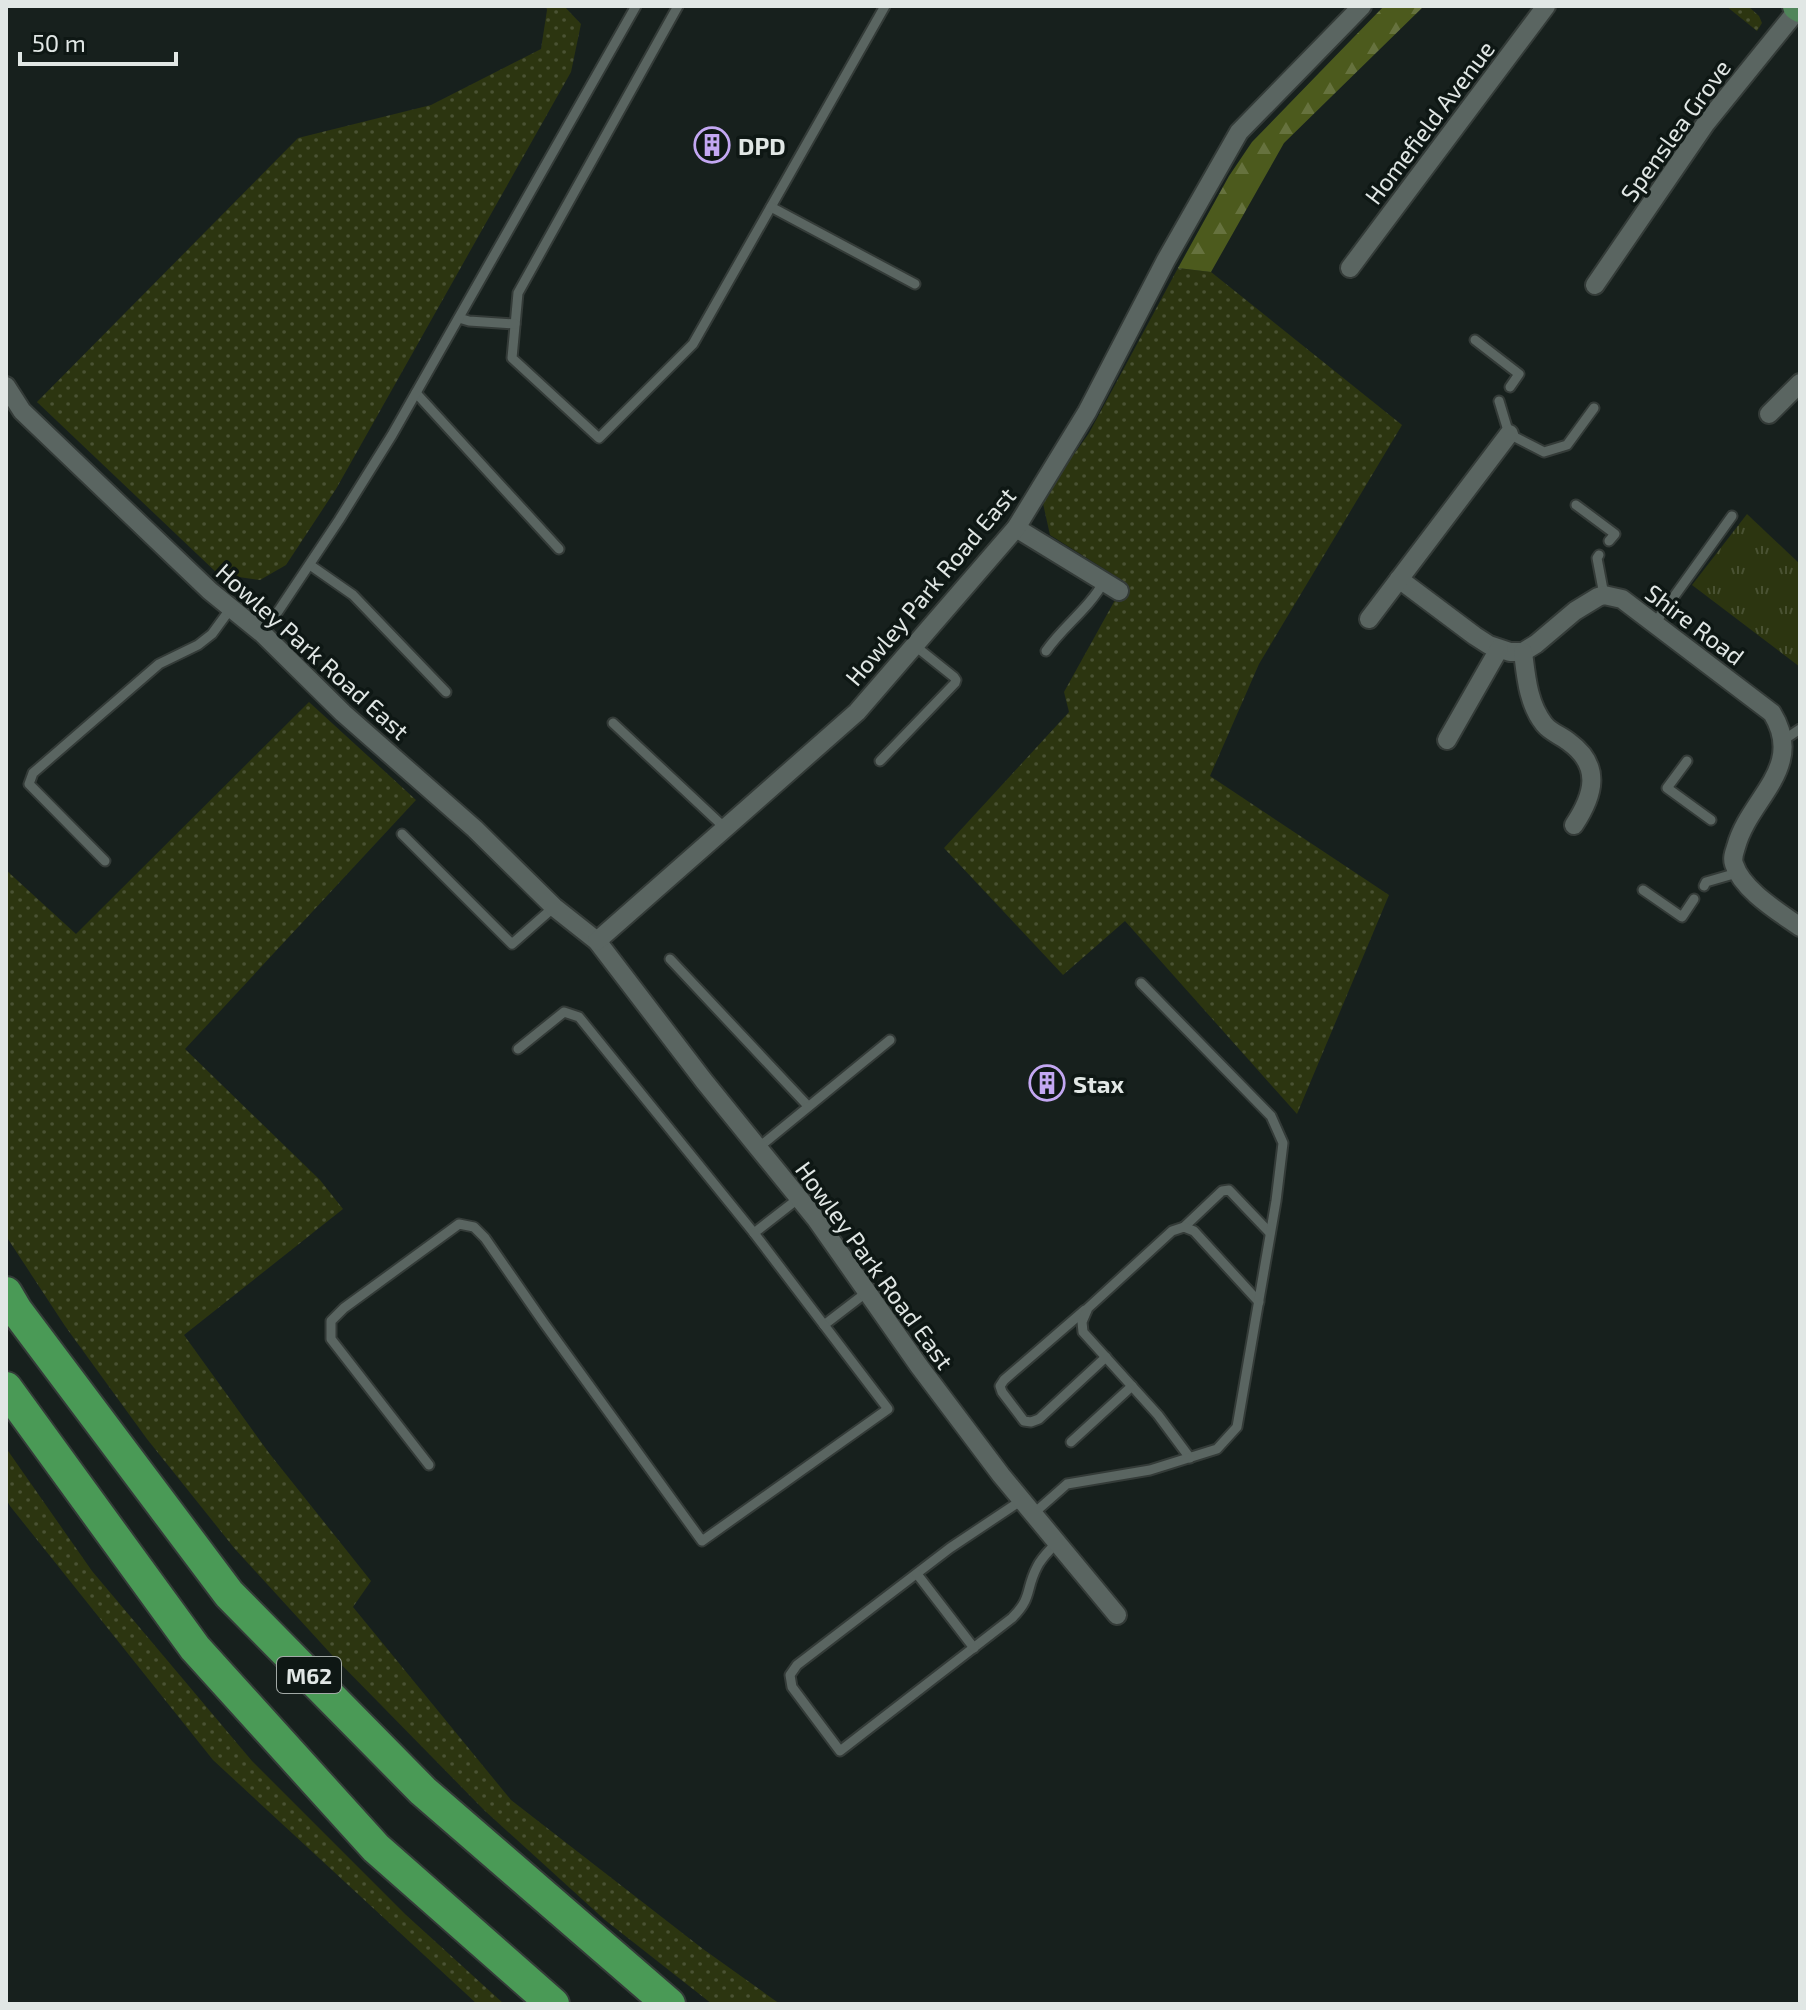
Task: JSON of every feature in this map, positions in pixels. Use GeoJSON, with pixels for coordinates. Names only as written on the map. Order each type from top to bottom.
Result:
{"type":"FeatureCollection","features":[{"type":"Feature","properties":{"kind":"highway","name":"M62"},"geometry":{"type":"LineString","coordinates":[[6,1293],[229,1594],[423,1791],[669,2004]]}},
{"type":"Feature","properties":{"kind":"highway","name":"M62"},"geometry":{"type":"LineString","coordinates":[[6,1388],[195,1648],[376,1848],[553,2004]]}},
{"type":"Feature","properties":{"kind":"street","name":"Howley Park Road East"},"geometry":{"type":"LineString","coordinates":[[597,941],[857,712],[1016,528],[1087,412],[1166,260],[1239,132],[1362,6]]}},
{"type":"Feature","properties":{"kind":"street","name":"Homefield Avenue"},"geometry":{"type":"LineString","coordinates":[[1350,268],[1546,6]]}},
{"type":"Feature","properties":{"kind":"street","name":"Spenslea Grove"},"geometry":{"type":"LineString","coordinates":[[1595,285],[1706,123],[1799,7]]}},
{"type":"Feature","properties":{"kind":"street"},"geometry":{"type":"LineString","coordinates":[[1769,414],[1800,383]]}},
{"type":"Feature","properties":{"kind":"street","name":"Howley Park Road East"},"geometry":{"type":"LineString","coordinates":[[6,386],[11,407],[22,411],[210,591],[263,634],[343,713],[475,829],[554,907],[597,941],[704,1081],[816,1219],[1001,1475],[1117,1615]]}},
{"type":"Feature","properties":{"kind":"street"},"geometry":{"type":"LineString","coordinates":[[1369,619],[1509,434]]}},
{"type":"Feature","properties":{"kind":"street"},"geometry":{"type":"LineString","coordinates":[[1016,528],[1112,586]]}},
{"type":"Feature","properties":{"kind":"street"},"geometry":{"type":"LineString","coordinates":[[1399,579],[1475,636],[1499,649],[1523,652],[1575,611],[1604,595]]}},
{"type":"Feature","properties":{"kind":"street","name":"Shire Road"},"geometry":{"type":"LineString","coordinates":[[1604,595],[1622,599],[1794,733],[1781,778],[1748,823],[1733,836],[1732,860],[1737,873]]}},
{"type":"Feature","properties":{"kind":"street"},"geometry":{"type":"LineString","coordinates":[[1447,740],[1499,649]]}},
{"type":"Feature","properties":{"kind":"street"},"geometry":{"type":"LineString","coordinates":[[1523,652],[1527,686],[1542,723],[1577,747],[1590,769],[1590,795],[1574,825]]}},
{"type":"Feature","properties":{"kind":"street"},"geometry":{"type":"LineString","coordinates":[[1737,873],[1746,886],[1800,927]]}},
{"type":"Feature","properties":{"kind":"lane"},"geometry":{"type":"LineString","coordinates":[[678,6],[518,293],[512,358],[599,438],[693,344],[885,6]]}},
{"type":"Feature","properties":{"kind":"lane"},"geometry":{"type":"LineString","coordinates":[[263,634],[339,520],[416,393],[633,7]]}},
{"type":"Feature","properties":{"kind":"lane"},"geometry":{"type":"LineString","coordinates":[[771,207],[915,284]]}},
{"type":"Feature","properties":{"kind":"lane"},"geometry":{"type":"LineString","coordinates":[[459,318],[515,324]]}},
{"type":"Feature","properties":{"kind":"lane"},"geometry":{"type":"LineString","coordinates":[[1475,340],[1519,374],[1510,387]]}},
{"type":"Feature","properties":{"kind":"lane"},"geometry":{"type":"LineString","coordinates":[[416,393],[559,549]]}},
{"type":"Feature","properties":{"kind":"lane"},"geometry":{"type":"LineString","coordinates":[[1499,401],[1509,434],[1544,452],[1567,445],[1594,408]]}},
{"type":"Feature","properties":{"kind":"lane"},"geometry":{"type":"LineString","coordinates":[[1576,505],[1615,534],[1609,541]]}},
{"type":"Feature","properties":{"kind":"lane"},"geometry":{"type":"LineString","coordinates":[[1655,623],[1732,516]]}},
{"type":"Feature","properties":{"kind":"lane"},"geometry":{"type":"LineString","coordinates":[[1599,555],[1604,595]]}},
{"type":"Feature","properties":{"kind":"lane"},"geometry":{"type":"LineString","coordinates":[[310,565],[353,595],[446,692]]}},
{"type":"Feature","properties":{"kind":"lane"},"geometry":{"type":"LineString","coordinates":[[1046,651],[1057,635],[1112,586]]}},
{"type":"Feature","properties":{"kind":"lane"},"geometry":{"type":"LineString","coordinates":[[105,861],[29,784],[33,773],[159,664],[198,645],[212,634],[231,608]]}},
{"type":"Feature","properties":{"kind":"lane"},"geometry":{"type":"LineString","coordinates":[[880,761],[956,680],[914,645]]}},
{"type":"Feature","properties":{"kind":"lane"},"geometry":{"type":"LineString","coordinates":[[613,723],[725,828]]}},
{"type":"Feature","properties":{"kind":"lane"},"geometry":{"type":"LineString","coordinates":[[1687,761],[1667,788],[1711,820]]}},
{"type":"Feature","properties":{"kind":"lane"},"geometry":{"type":"LineString","coordinates":[[402,834],[512,944],[554,907]]}},
{"type":"Feature","properties":{"kind":"lane"},"geometry":{"type":"LineString","coordinates":[[1704,886],[1706,882],[1737,873]]}},
{"type":"Feature","properties":{"kind":"lane"},"geometry":{"type":"LineString","coordinates":[[1643,890],[1682,917],[1694,899]]}},
{"type":"Feature","properties":{"kind":"lane"},"geometry":{"type":"LineString","coordinates":[[670,959],[808,1106]]}},
{"type":"Feature","properties":{"kind":"lane"},"geometry":{"type":"LineString","coordinates":[[1057,1542],[1036,1568],[1027,1600],[1012,1618],[840,1751],[792,1687],[790,1675],[797,1665],[950,1548],[1067,1484],[1150,1470],[1217,1449],[1237,1427],[1283,1143],[1271,1116],[1141,983]]}},
{"type":"Feature","properties":{"kind":"lane"},"geometry":{"type":"LineString","coordinates":[[429,1465],[331,1339],[331,1321],[344,1308],[459,1224],[474,1227],[485,1238],[702,1541],[888,1409],[754,1233],[579,1017],[564,1012],[518,1049]]}},
{"type":"Feature","properties":{"kind":"lane"},"geometry":{"type":"LineString","coordinates":[[758,1148],[890,1040]]}},
{"type":"Feature","properties":{"kind":"lane"},"geometry":{"type":"LineString","coordinates":[[1106,1357],[1039,1419],[1031,1422],[1024,1421],[1000,1386],[1172,1231],[1184,1227],[1222,1191],[1229,1190],[1270,1233]]}},
{"type":"Feature","properties":{"kind":"lane"},"geometry":{"type":"LineString","coordinates":[[754,1233],[799,1198]]}},
{"type":"Feature","properties":{"kind":"lane"},"geometry":{"type":"LineString","coordinates":[[1184,1227],[1194,1231],[1259,1302]]}},
{"type":"Feature","properties":{"kind":"lane"},"geometry":{"type":"LineString","coordinates":[[824,1325],[867,1292]]}},
{"type":"Feature","properties":{"kind":"lane"},"geometry":{"type":"LineString","coordinates":[[1088,1308],[1082,1322],[1083,1332],[1158,1415],[1190,1458]]}},
{"type":"Feature","properties":{"kind":"lane"},"geometry":{"type":"LineString","coordinates":[[1071,1442],[1132,1386]]}},
{"type":"Feature","properties":{"kind":"lane"},"geometry":{"type":"LineString","coordinates":[[917,1574],[974,1648]]}},
{"type":"Feature","properties":{"kind":"green space"},"geometry":{"type":"Polygon","coordinates":[[[546,6],[564,6],[581,24],[571,72],[336,489],[286,565],[260,580],[218,574],[37,402],[298,138],[431,105],[541,49],[546,6]]]}},
{"type":"Feature","properties":{"kind":"green space"},"geometry":{"type":"Polygon","coordinates":[[[1384,6],[1424,6],[1284,143],[1211,272],[1178,268],[1229,176],[1252,142],[1384,6]]]}},
{"type":"Feature","properties":{"kind":"green space"},"geometry":{"type":"Polygon","coordinates":[[[1726,6],[1748,6],[1762,23],[1757,31],[1726,6]]]}},
{"type":"Feature","properties":{"kind":"green space"},"geometry":{"type":"Polygon","coordinates":[[[1178,268],[1211,272],[1402,425],[1259,664],[1210,776],[1389,895],[1297,1114],[1125,921],[1063,975],[944,848],[1069,712],[1064,692],[1125,582],[1050,535],[1042,499],[1089,433],[1178,268]]]}},
{"type":"Feature","properties":{"kind":"green space"},"geometry":{"type":"Polygon","coordinates":[[[1747,514],[1800,564],[1800,667],[1692,585],[1747,514]]]}},
{"type":"Feature","properties":{"kind":"green space"},"geometry":{"type":"Polygon","coordinates":[[[309,702],[416,800],[185,1049],[320,1180],[343,1209],[184,1335],[269,1453],[371,1581],[353,1607],[511,1800],[703,1949],[780,2004],[712,2004],[605,1920],[484,1810],[331,1654],[235,1549],[147,1439],[65,1326],[6,1236],[6,870],[76,934],[309,702]]]}},
{"type":"Feature","properties":{"kind":"green space"},"geometry":{"type":"Polygon","coordinates":[[[6,1448],[92,1571],[252,1761],[405,1914],[504,2004],[477,2004],[213,1760],[10,1506],[6,1499],[6,1448]]]}},
{"type":"Feature","properties":{"kind":"place","name":"DPD"},"geometry":{"type":"Point","coordinates":[712,145]}},
{"type":"Feature","properties":{"kind":"place","name":"Stax"},"geometry":{"type":"Point","coordinates":[1047,1083]}}]}
